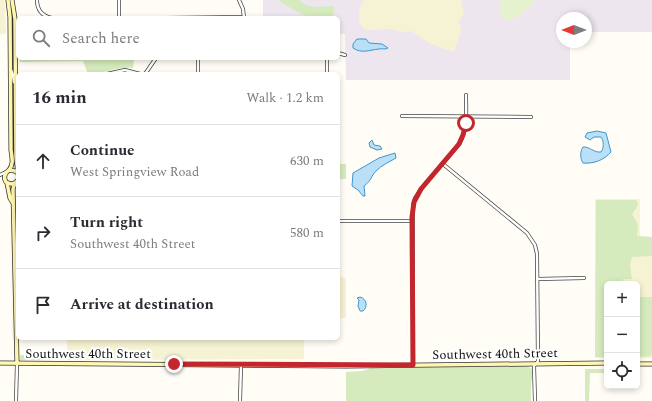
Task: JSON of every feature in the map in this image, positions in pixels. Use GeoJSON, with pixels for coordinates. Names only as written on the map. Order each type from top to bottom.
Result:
{"type":"FeatureCollection","features":[{"type":"Feature","properties":{"kind":"main road"},"geometry":{"type":"LineString","coordinates":[[8,0],[10,17],[11,150],[13,162],[12,166],[4,176],[10,198],[14,204]]}},
{"type":"Feature","properties":{"kind":"main road"},"geometry":{"type":"LineString","coordinates":[[12,0],[15,19],[16,51]]}},
{"type":"Feature","properties":{"kind":"main road"},"geometry":{"type":"LineString","coordinates":[[16,60],[17,72]]}},
{"type":"Feature","properties":{"kind":"main road"},"geometry":{"type":"LineString","coordinates":[[8,171],[16,172]]}},
{"type":"Feature","properties":{"kind":"main road"},"geometry":{"type":"LineString","coordinates":[[6,182],[16,182]]}},
{"type":"Feature","properties":{"kind":"main road"},"geometry":{"type":"LineString","coordinates":[[16,184],[13,189],[16,363]]}},
{"type":"Feature","properties":{"kind":"main road","name":"Southwest 40th Street"},"geometry":{"type":"LineString","coordinates":[[0,363],[241,365],[604,363]]}},
{"type":"Feature","properties":{"kind":"main road"},"geometry":{"type":"LineString","coordinates":[[640,364],[652,364]]}},
{"type":"Feature","properties":{"kind":"street"},"geometry":{"type":"LineString","coordinates":[[37,0],[39,10],[45,16]]}},
{"type":"Feature","properties":{"kind":"street"},"geometry":{"type":"LineString","coordinates":[[119,0],[120,16]]}},
{"type":"Feature","properties":{"kind":"street"},"geometry":{"type":"LineString","coordinates":[[239,0],[243,9],[244,16]]}},
{"type":"Feature","properties":{"kind":"street"},"geometry":{"type":"LineString","coordinates":[[340,54],[345,55]]}},
{"type":"Feature","properties":{"kind":"street"},"geometry":{"type":"LineString","coordinates":[[146,72],[155,60]]}},
{"type":"Feature","properties":{"kind":"street"},"geometry":{"type":"LineString","coordinates":[[198,60],[198,72]]}},
{"type":"Feature","properties":{"kind":"street"},"geometry":{"type":"LineString","coordinates":[[327,60],[327,72]]}},
{"type":"Feature","properties":{"kind":"street"},"geometry":{"type":"LineString","coordinates":[[10,68],[14,82],[16,83]]}},
{"type":"Feature","properties":{"kind":"street"},"geometry":{"type":"LineString","coordinates":[[116,72],[125,70],[132,72]]}},
{"type":"Feature","properties":{"kind":"street"},"geometry":{"type":"LineString","coordinates":[[413,365],[413,206],[417,194],[443,164],[463,137],[466,116],[466,94]]}},
{"type":"Feature","properties":{"kind":"street"},"geometry":{"type":"LineString","coordinates":[[402,116],[532,117]]}},
{"type":"Feature","properties":{"kind":"street"},"geometry":{"type":"LineString","coordinates":[[443,164],[530,236],[536,250],[538,361],[534,366],[535,401]]}},
{"type":"Feature","properties":{"kind":"street"},"geometry":{"type":"LineString","coordinates":[[0,175],[8,171]]}},
{"type":"Feature","properties":{"kind":"street"},"geometry":{"type":"LineString","coordinates":[[0,179],[6,182]]}},
{"type":"Feature","properties":{"kind":"street"},"geometry":{"type":"LineString","coordinates":[[340,221],[412,221]]}},
{"type":"Feature","properties":{"kind":"street"},"geometry":{"type":"LineString","coordinates":[[537,279],[584,278]]}},
{"type":"Feature","properties":{"kind":"street"},"geometry":{"type":"LineString","coordinates":[[16,363],[16,401]]}},
{"type":"Feature","properties":{"kind":"street"},"geometry":{"type":"LineString","coordinates":[[240,401],[241,365]]}},
{"type":"Feature","properties":{"kind":"shaded area"},"geometry":{"type":"Polygon","coordinates":[[[0,0],[4,0],[5,4],[6,34],[0,34],[0,0]]]}},
{"type":"Feature","properties":{"kind":"shaded area"},"geometry":{"type":"Polygon","coordinates":[[[263,0],[652,0],[652,32],[592,32],[592,12],[556,12],[556,48],[570,48],[570,80],[346,80],[345,34],[340,34],[340,16],[263,16],[263,0]]]}},
{"type":"Feature","properties":{"kind":"shaded area"},"geometry":{"type":"Polygon","coordinates":[[[365,0],[461,0],[464,15],[459,21],[461,30],[454,52],[431,44],[411,31],[404,32],[389,29],[366,30],[362,27],[359,21],[359,12],[362,2],[365,0]]]}},
{"type":"Feature","properties":{"kind":"shaded area"},"geometry":{"type":"Polygon","coordinates":[[[595,199],[640,199],[640,236],[652,237],[652,358],[640,358],[640,281],[604,281],[604,358],[595,358],[595,199]]]}},
{"type":"Feature","properties":{"kind":"shaded area"},"geometry":{"type":"Polygon","coordinates":[[[341,276],[346,279],[346,318],[340,318],[341,276]]]}},
{"type":"Feature","properties":{"kind":"shaded area"},"geometry":{"type":"Polygon","coordinates":[[[67,340],[304,340],[304,359],[67,360],[67,340]]]}},
{"type":"Feature","properties":{"kind":"green space"},"geometry":{"type":"Polygon","coordinates":[[[278,0],[299,0],[306,5],[314,7],[333,6],[334,9],[332,16],[306,16],[278,0]]]}},
{"type":"Feature","properties":{"kind":"green space"},"geometry":{"type":"Polygon","coordinates":[[[500,0],[535,0],[525,12],[511,20],[506,20],[501,18],[500,0]]]}},
{"type":"Feature","properties":{"kind":"green space"},"geometry":{"type":"Polygon","coordinates":[[[20,60],[134,60],[133,68],[121,68],[103,72],[87,72],[83,61],[20,62],[20,60]]]}},
{"type":"Feature","properties":{"kind":"green space"},"geometry":{"type":"Polygon","coordinates":[[[340,164],[346,164],[346,179],[340,179],[340,164]]]}},
{"type":"Feature","properties":{"kind":"green space"},"geometry":{"type":"Polygon","coordinates":[[[596,200],[636,200],[638,202],[637,207],[632,214],[638,224],[637,236],[652,237],[652,256],[632,257],[630,265],[632,279],[623,279],[623,281],[604,281],[604,357],[595,357],[596,200]]]}},
{"type":"Feature","properties":{"kind":"green space"},"geometry":{"type":"Polygon","coordinates":[[[640,297],[652,297],[651,356],[640,357],[640,297]]]}},
{"type":"Feature","properties":{"kind":"green space"},"geometry":{"type":"Polygon","coordinates":[[[20,355],[57,355],[57,360],[20,360],[20,355]]]}},
{"type":"Feature","properties":{"kind":"green space"},"geometry":{"type":"Polygon","coordinates":[[[527,366],[532,369],[533,375],[531,383],[531,401],[346,401],[346,372],[362,371],[371,368],[527,366]]]}},
{"type":"Feature","properties":{"kind":"green space"},"geometry":{"type":"Polygon","coordinates":[[[585,369],[604,369],[604,373],[590,373],[589,401],[585,401],[585,369]]]}},
{"type":"Feature","properties":{"kind":"water"},"geometry":{"type":"Polygon","coordinates":[[[357,39],[366,39],[369,43],[382,44],[388,48],[359,51],[353,48],[353,44],[357,39]]]}},
{"type":"Feature","properties":{"kind":"water"},"geometry":{"type":"Polygon","coordinates":[[[597,131],[606,133],[611,152],[598,161],[583,163],[581,159],[581,151],[583,147],[598,152],[601,152],[602,150],[603,142],[601,137],[594,137],[590,140],[585,137],[587,133],[597,131]]]}},
{"type":"Feature","properties":{"kind":"water"},"geometry":{"type":"Polygon","coordinates":[[[372,140],[374,145],[380,146],[382,149],[377,150],[370,147],[369,143],[372,140]]]}},
{"type":"Feature","properties":{"kind":"water"},"geometry":{"type":"Polygon","coordinates":[[[395,153],[396,158],[378,169],[369,182],[364,186],[365,196],[363,196],[352,186],[353,173],[379,158],[395,153]]]}},
{"type":"Feature","properties":{"kind":"water"},"geometry":{"type":"Polygon","coordinates":[[[360,297],[364,299],[366,303],[366,307],[363,311],[360,311],[358,306],[359,300],[357,298],[360,297]]]}},
{"type":"Feature","properties":{"kind":"route"},"geometry":{"type":"LineString","coordinates":[[174,364],[346,366],[413,365],[412,209],[417,194],[459,144],[466,123]]}}]}
